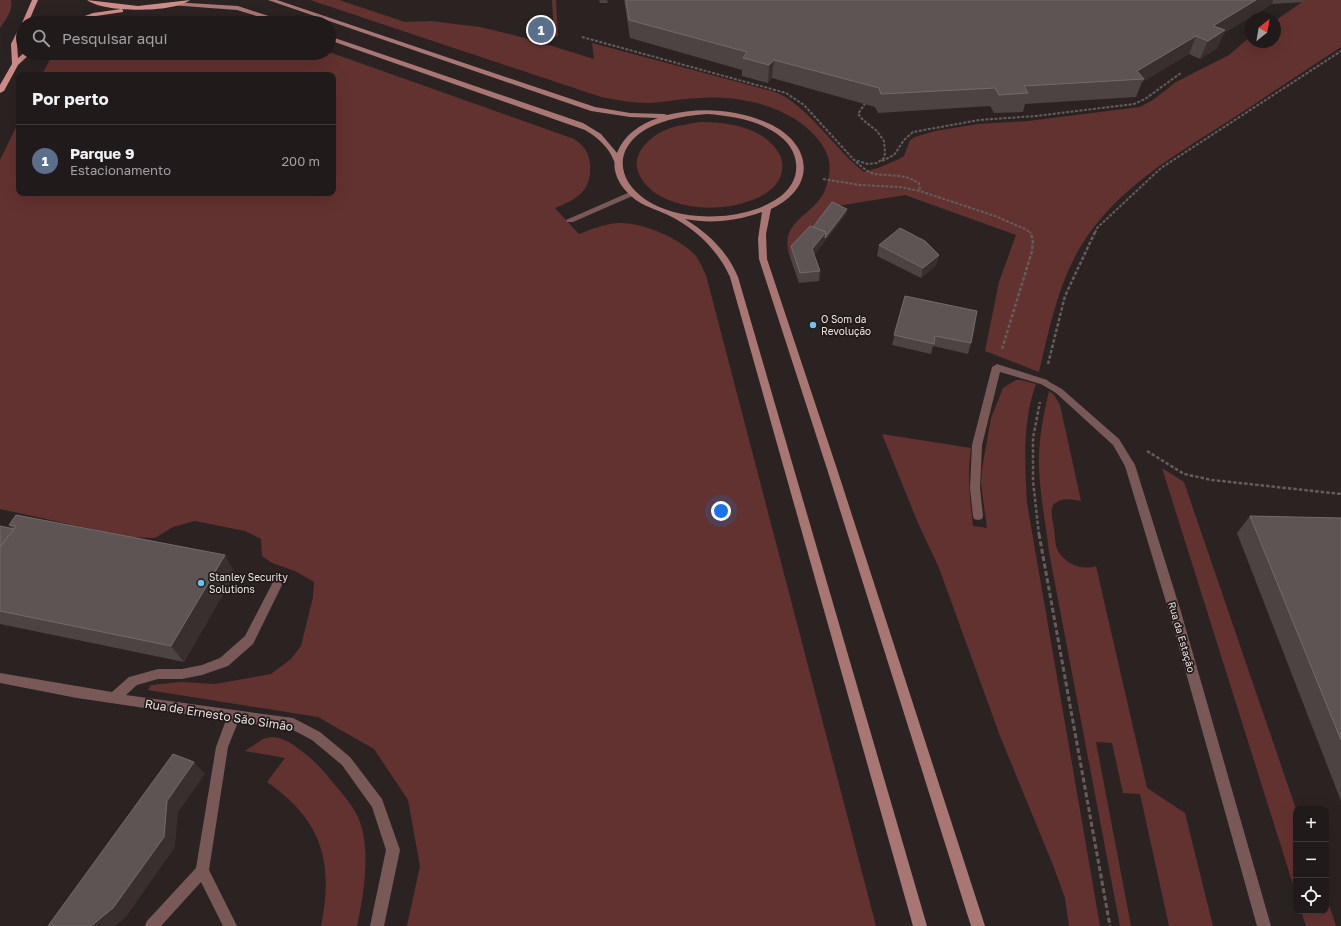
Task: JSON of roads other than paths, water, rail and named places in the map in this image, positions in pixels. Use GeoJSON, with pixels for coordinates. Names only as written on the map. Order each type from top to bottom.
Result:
{"type":"FeatureCollection","features":[{"type":"Feature","properties":{"kind":"main road"},"geometry":{"type":"LineString","coordinates":[[28,16],[35,0]]}},
{"type":"Feature","properties":{"kind":"main road"},"geometry":{"type":"LineString","coordinates":[[90,0],[115,7],[136,8]]}},
{"type":"Feature","properties":{"kind":"main road"},"geometry":{"type":"LineString","coordinates":[[88,16],[172,4],[187,0]]}},
{"type":"Feature","properties":{"kind":"main road"},"geometry":{"type":"LineString","coordinates":[[271,0],[318,16]]}},
{"type":"Feature","properties":{"kind":"main road"},"geometry":{"type":"LineString","coordinates":[[172,4],[238,8],[264,16]]}},
{"type":"Feature","properties":{"kind":"main road"},"geometry":{"type":"LineString","coordinates":[[336,22],[594,109],[630,115],[670,116],[695,112],[733,114],[767,125],[784,136],[791,143],[799,158],[800,174],[798,182],[786,196],[767,208],[753,214],[720,219],[692,218],[670,213],[649,205],[633,194],[621,178],[618,161],[605,139],[594,131],[580,124],[336,40]]}},
{"type":"Feature","properties":{"kind":"main road"},"geometry":{"type":"LineString","coordinates":[[15,64],[14,44],[16,40]]}},
{"type":"Feature","properties":{"kind":"main road"},"geometry":{"type":"LineString","coordinates":[[0,91],[15,64],[20,60]]}},
{"type":"Feature","properties":{"kind":"main road"},"geometry":{"type":"LineString","coordinates":[[618,161],[623,146],[634,134],[650,124],[670,116]]}},
{"type":"Feature","properties":{"kind":"main road"},"geometry":{"type":"LineString","coordinates":[[767,208],[761,228],[763,259],[831,465],[978,926]]}},
{"type":"Feature","properties":{"kind":"main road"},"geometry":{"type":"LineString","coordinates":[[670,213],[696,229],[714,245],[729,263],[734,277],[920,926]]}},
{"type":"Feature","properties":{"kind":"street"},"geometry":{"type":"LineString","coordinates":[[570,220],[633,194]]}},
{"type":"Feature","properties":{"kind":"street","name":"Rua da Estação"},"geometry":{"type":"LineString","coordinates":[[978,516],[975,488],[977,445],[997,367],[1045,376],[1059,391],[1116,442],[1130,465],[1175,612],[1264,926]]}},
{"type":"Feature","properties":{"kind":"street"},"geometry":{"type":"LineString","coordinates":[[114,698],[134,681],[158,674],[182,674],[202,670],[224,662],[249,640],[277,585]]}},
{"type":"Feature","properties":{"kind":"street","name":"Rua de Ernesto São Simão"},"geometry":{"type":"LineString","coordinates":[[0,678],[114,698],[293,724],[316,736],[346,761],[377,803],[393,850],[377,926]]}},
{"type":"Feature","properties":{"kind":"street"},"geometry":{"type":"LineString","coordinates":[[152,926],[202,871],[222,747],[234,716]]}},
{"type":"Feature","properties":{"kind":"street"},"geometry":{"type":"LineString","coordinates":[[202,871],[230,926]]}},
{"type":"Feature","properties":{"kind":"place","name":"Parque 9"},"geometry":{"type":"Point","coordinates":[541,30]}},
{"type":"Feature","properties":{"kind":"place","name":"O Som da Revolução"},"geometry":{"type":"Point","coordinates":[813,325]}},
{"type":"Feature","properties":{"kind":"place","name":"Stanley Security Solutions"},"geometry":{"type":"Point","coordinates":[201,583]}}]}
